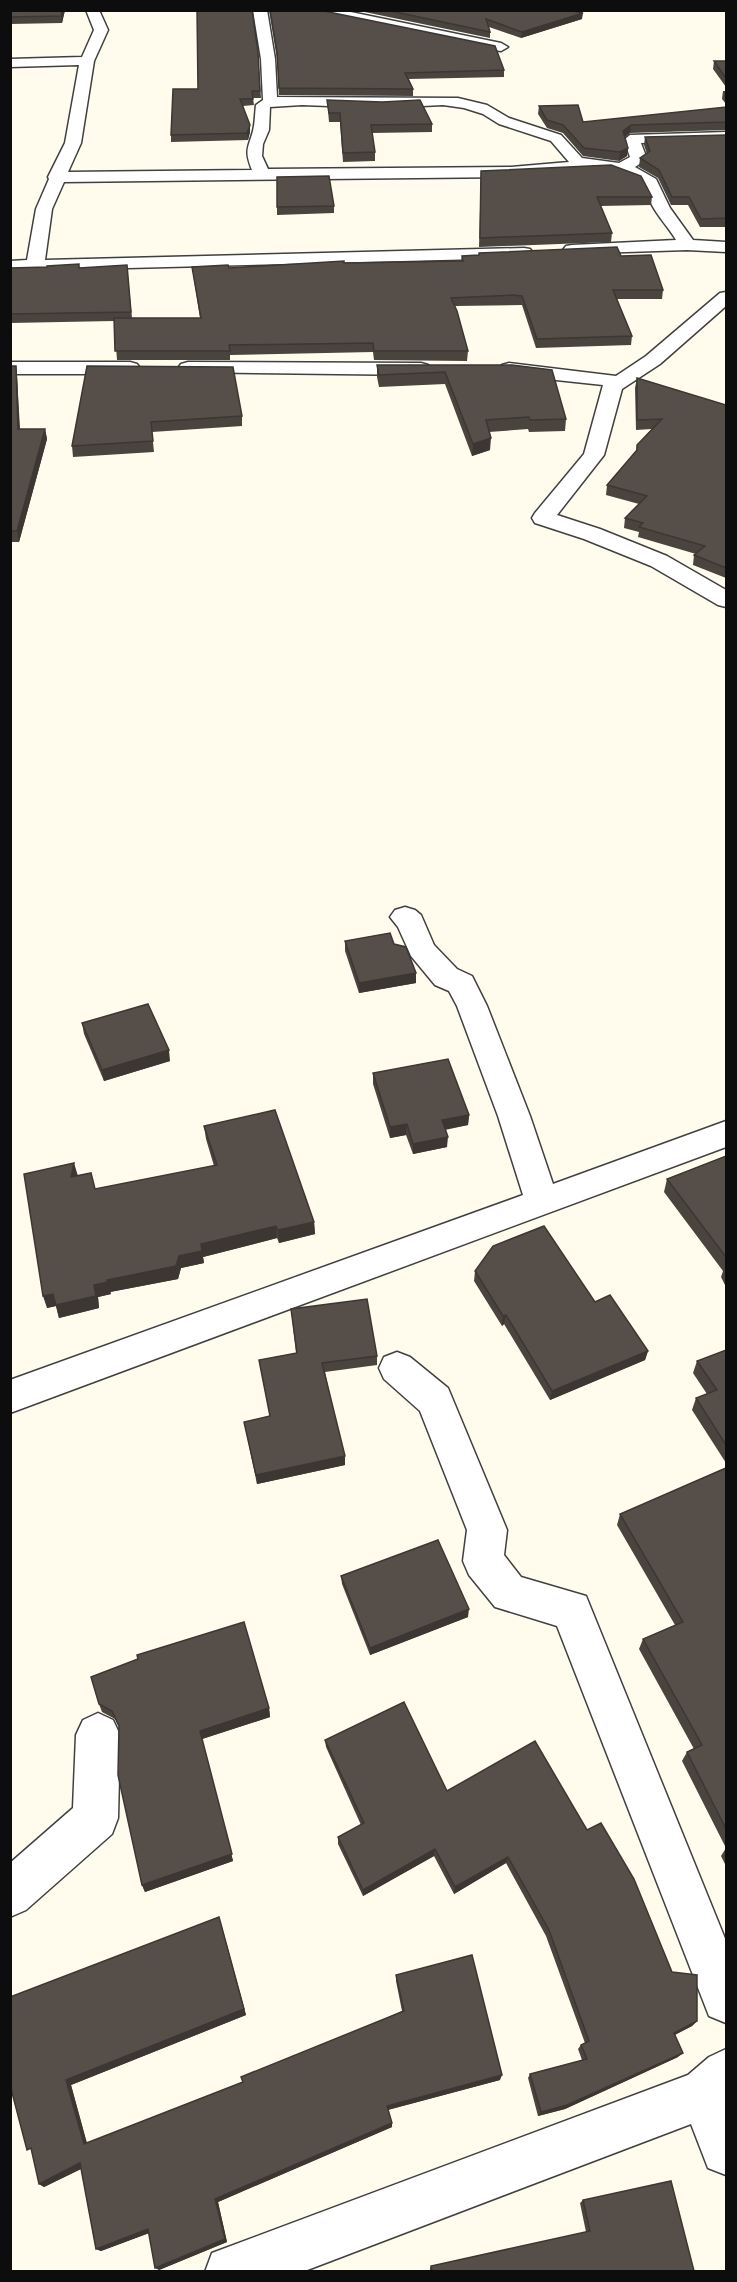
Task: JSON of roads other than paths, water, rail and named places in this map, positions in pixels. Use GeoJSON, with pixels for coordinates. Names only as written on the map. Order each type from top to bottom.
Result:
{"type":"FeatureCollection","features":[{"type":"Feature","properties":{"kind":"street"},"geometry":{"type":"LineString","coordinates":[[35,265],[44,209],[73,143],[87,61],[101,30],[92,10]]}},
{"type":"Feature","properties":{"kind":"street"},"geometry":{"type":"LineString","coordinates":[[260,10],[268,59],[270,102]]}},
{"type":"Feature","properties":{"kind":"street"},"geometry":{"type":"LineString","coordinates":[[316,10],[395,24],[465,42],[501,47]]}},
{"type":"Feature","properties":{"kind":"street"},"geometry":{"type":"LineString","coordinates":[[10,63],[87,61]]}},
{"type":"Feature","properties":{"kind":"street"},"geometry":{"type":"LineString","coordinates":[[262,174],[254,156],[255,144],[261,130],[263,105],[270,102],[304,99],[398,103],[443,100],[457,102],[556,138],[577,162],[622,168],[642,176],[656,187],[661,206],[679,228],[687,245]]}},
{"type":"Feature","properties":{"kind":"street"},"geometry":{"type":"LineString","coordinates":[[622,168],[639,159],[632,140],[635,138],[672,135],[726,136]]}},
{"type":"Feature","properties":{"kind":"street"},"geometry":{"type":"LineString","coordinates":[[60,171],[97,176],[514,172],[597,165]]}},
{"type":"Feature","properties":{"kind":"street"},"geometry":{"type":"LineString","coordinates":[[10,266],[546,252],[687,245],[726,247]]}},
{"type":"Feature","properties":{"kind":"street"},"geometry":{"type":"LineString","coordinates":[[726,297],[710,314],[679,335],[653,360],[614,386],[594,455],[543,518],[659,561],[726,600]]}},
{"type":"Feature","properties":{"kind":"street"},"geometry":{"type":"LineString","coordinates":[[10,368],[440,369]]}},
{"type":"Feature","properties":{"kind":"street"},"geometry":{"type":"LineString","coordinates":[[487,369],[511,369],[609,380],[614,386]]}},
{"type":"Feature","properties":{"kind":"street"},"geometry":{"type":"LineString","coordinates":[[405,917],[411,922],[421,949],[446,977],[461,984],[472,1006],[514,1116],[542,1202]]}},
{"type":"Feature","properties":{"kind":"street"},"geometry":{"type":"LineString","coordinates":[[10,1397],[726,1134]]}},
{"type":"Feature","properties":{"kind":"street"},"geometry":{"type":"LineString","coordinates":[[397,1368],[435,1400],[487,1530],[483,1561],[509,1593],[571,1610],[726,1999]]}},
{"type":"Feature","properties":{"kind":"street"},"geometry":{"type":"LineString","coordinates":[[10,1894],[96,1818],[98,1735]]}},
{"type":"Feature","properties":{"kind":"street"},"geometry":{"type":"LineString","coordinates":[[231,2271],[715,2084],[726,2150]]}}]}
